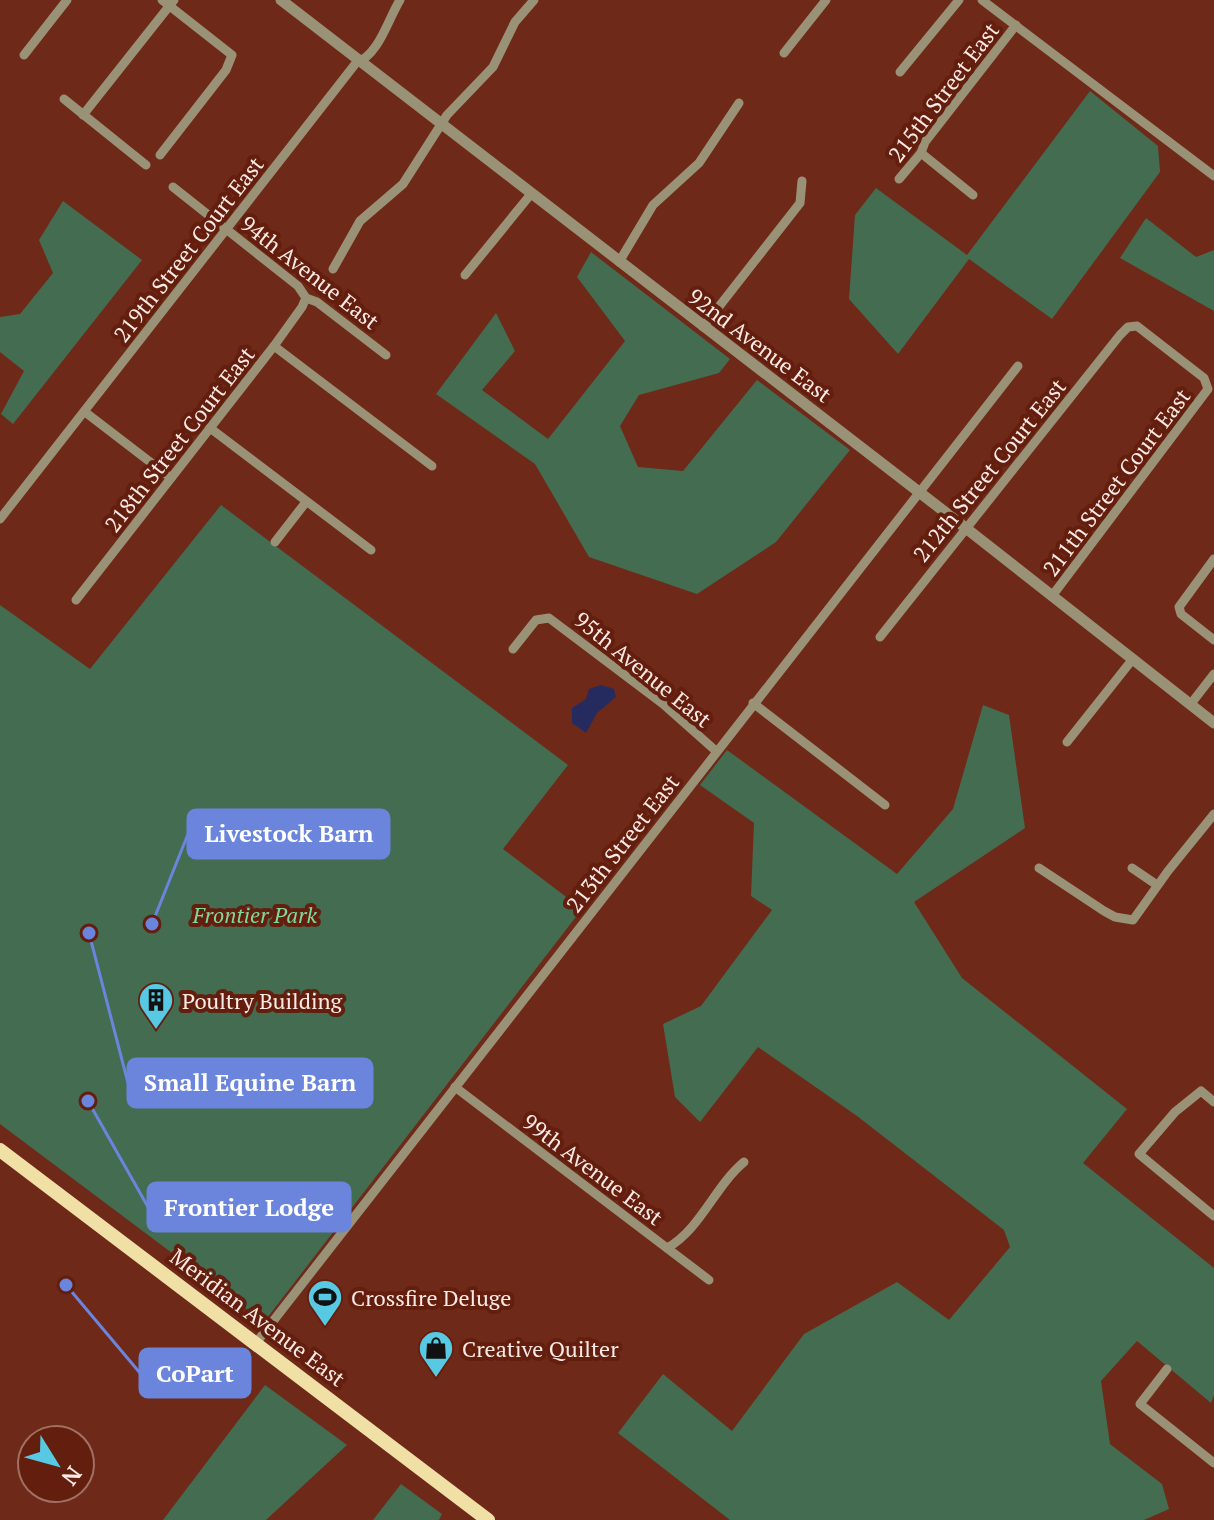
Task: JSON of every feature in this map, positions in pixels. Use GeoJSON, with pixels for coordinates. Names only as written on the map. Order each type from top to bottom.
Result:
{"type":"FeatureCollection","features":[{"type":"Feature","properties":{"kind":"main road","name":"Meridian Avenue East"},"geometry":{"type":"LineString","coordinates":[[0,1150],[488,1520]]}},
{"type":"Feature","properties":{"kind":"street"},"geometry":{"type":"LineString","coordinates":[[24,55],[67,0]]}},
{"type":"Feature","properties":{"kind":"street","name":"92nd Avenue East"},"geometry":{"type":"LineString","coordinates":[[281,0],[1214,723]]}},
{"type":"Feature","properties":{"kind":"street","name":"219th Street Court East"},"geometry":{"type":"LineString","coordinates":[[0,519],[356,63],[362,61],[377,42],[400,0]]}},
{"type":"Feature","properties":{"kind":"street"},"geometry":{"type":"LineString","coordinates":[[333,269],[360,221],[403,184],[447,115],[493,67],[515,22],[534,0]]}},
{"type":"Feature","properties":{"kind":"street"},"geometry":{"type":"LineString","coordinates":[[784,53],[826,0]]}},
{"type":"Feature","properties":{"kind":"street"},"geometry":{"type":"LineString","coordinates":[[900,72],[959,0]]}},
{"type":"Feature","properties":{"kind":"street"},"geometry":{"type":"LineString","coordinates":[[982,0],[1214,176]]}},
{"type":"Feature","properties":{"kind":"street"},"geometry":{"type":"LineString","coordinates":[[83,115],[169,2],[232,57],[226,70],[160,155]]}},
{"type":"Feature","properties":{"kind":"street","name":"215th Street East"},"geometry":{"type":"LineString","coordinates":[[899,179],[1016,25]]}},
{"type":"Feature","properties":{"kind":"street"},"geometry":{"type":"LineString","coordinates":[[64,99],[146,165]]}},
{"type":"Feature","properties":{"kind":"street"},"geometry":{"type":"LineString","coordinates":[[619,262],[653,205],[699,163],[739,103]]}},
{"type":"Feature","properties":{"kind":"street"},"geometry":{"type":"LineString","coordinates":[[921,153],[973,195]]}},
{"type":"Feature","properties":{"kind":"street"},"geometry":{"type":"LineString","coordinates":[[703,327],[800,203],[802,181]]}},
{"type":"Feature","properties":{"kind":"street","name":"94th Avenue East"},"geometry":{"type":"LineString","coordinates":[[173,187],[298,286],[306,298],[317,302],[386,355]]}},
{"type":"Feature","properties":{"kind":"street"},"geometry":{"type":"LineString","coordinates":[[465,275],[531,194]]}},
{"type":"Feature","properties":{"kind":"street","name":"218th Street Court East"},"geometry":{"type":"LineString","coordinates":[[76,600],[274,346],[306,298]]}},
{"type":"Feature","properties":{"kind":"street","name":"211th Street Court East"},"geometry":{"type":"LineString","coordinates":[[1052,596],[1208,389],[1204,378],[1163,345],[1137,326],[1128,327]]}},
{"type":"Feature","properties":{"kind":"street","name":"212th Street Court East"},"geometry":{"type":"LineString","coordinates":[[880,637],[1128,327]]}},
{"type":"Feature","properties":{"kind":"street"},"geometry":{"type":"LineString","coordinates":[[274,346],[432,466]]}},
{"type":"Feature","properties":{"kind":"street","name":"213th Street East"},"geometry":{"type":"LineString","coordinates":[[256,1343],[1018,366]]}},
{"type":"Feature","properties":{"kind":"street"},"geometry":{"type":"LineString","coordinates":[[85,412],[171,478]]}},
{"type":"Feature","properties":{"kind":"street"},"geometry":{"type":"LineString","coordinates":[[210,428],[371,550]]}},
{"type":"Feature","properties":{"kind":"street"},"geometry":{"type":"LineString","coordinates":[[275,542],[306,502]]}},
{"type":"Feature","properties":{"kind":"street"},"geometry":{"type":"LineString","coordinates":[[1214,559],[1179,607],[1181,614],[1214,640]]}},
{"type":"Feature","properties":{"kind":"street","name":"95th Avenue East"},"geometry":{"type":"LineString","coordinates":[[513,649],[536,620],[549,618],[663,704],[716,751]]}},
{"type":"Feature","properties":{"kind":"street"},"geometry":{"type":"LineString","coordinates":[[1067,742],[1132,660]]}},
{"type":"Feature","properties":{"kind":"street"},"geometry":{"type":"LineString","coordinates":[[1190,705],[1214,674]]}},
{"type":"Feature","properties":{"kind":"street"},"geometry":{"type":"LineString","coordinates":[[753,703],[885,805]]}},
{"type":"Feature","properties":{"kind":"street"},"geometry":{"type":"LineString","coordinates":[[1039,868],[1115,917],[1133,920],[1214,814]]}},
{"type":"Feature","properties":{"kind":"street"},"geometry":{"type":"LineString","coordinates":[[1132,868],[1157,885]]}},
{"type":"Feature","properties":{"kind":"street","name":"99th Avenue East"},"geometry":{"type":"LineString","coordinates":[[455,1087],[709,1280]]}},
{"type":"Feature","properties":{"kind":"street"},"geometry":{"type":"LineString","coordinates":[[1214,1102],[1201,1091],[1175,1112],[1139,1154],[1214,1216]]}},
{"type":"Feature","properties":{"kind":"street"},"geometry":{"type":"LineString","coordinates":[[667,1248],[686,1232],[730,1173],[744,1162]]}},
{"type":"Feature","properties":{"kind":"street"},"geometry":{"type":"LineString","coordinates":[[1167,1369],[1140,1404],[1214,1463]]}},
{"type":"Feature","properties":{"kind":"green space"},"geometry":{"type":"Polygon","coordinates":[[[1090,91],[1158,146],[1160,172],[1052,319],[969,259],[898,354],[849,299],[855,215],[876,188],[967,255],[1090,91]]]}},
{"type":"Feature","properties":{"kind":"green space"},"geometry":{"type":"Polygon","coordinates":[[[63,201],[142,260],[13,424],[1,414],[24,371],[0,352],[0,317],[20,314],[53,273],[39,240],[63,201]]]}},
{"type":"Feature","properties":{"kind":"green space"},"geometry":{"type":"Polygon","coordinates":[[[1146,218],[1196,257],[1214,250],[1214,311],[1120,258],[1146,218]]]}},
{"type":"Feature","properties":{"kind":"green space"},"geometry":{"type":"Polygon","coordinates":[[[591,252],[730,359],[719,373],[639,395],[620,426],[638,467],[683,471],[757,380],[850,450],[776,542],[697,594],[589,557],[535,464],[436,394],[496,313],[515,351],[482,390],[548,439],[625,341],[577,277],[591,252]]]}},
{"type":"Feature","properties":{"kind":"green space","name":"Frontier Park"},"geometry":{"type":"Polygon","coordinates":[[[221,505],[568,765],[503,849],[582,909],[264,1322],[0,1124],[0,605],[90,669],[221,505]]]}},
{"type":"Feature","properties":{"kind":"green space"},"geometry":{"type":"Polygon","coordinates":[[[983,705],[1009,715],[1025,828],[914,902],[962,978],[1127,1109],[1083,1163],[1214,1268],[1214,1395],[1211,1403],[1137,1341],[1101,1381],[1110,1444],[1162,1484],[1169,1509],[1144,1520],[730,1520],[618,1433],[663,1374],[732,1431],[804,1334],[897,1282],[949,1320],[1010,1247],[1004,1230],[857,1116],[758,1047],[700,1122],[675,1097],[663,1024],[701,1006],[772,910],[751,896],[754,823],[700,785],[727,750],[897,874],[953,809],[983,705]]]}},
{"type":"Feature","properties":{"kind":"green space"},"geometry":{"type":"Polygon","coordinates":[[[265,1385],[347,1445],[266,1520],[163,1520],[265,1385]]]}},
{"type":"Feature","properties":{"kind":"green space"},"geometry":{"type":"Polygon","coordinates":[[[401,1484],[442,1514],[439,1520],[373,1520],[401,1484]]]}},
{"type":"Feature","properties":{"kind":"shaded area"},"geometry":{"type":"Polygon","coordinates":[[[601,685],[614,689],[616,697],[597,713],[586,733],[572,723],[572,708],[586,699],[589,689],[601,685]]]}},
{"type":"Feature","properties":{"kind":"place","name":"Livestock Barn"},"geometry":{"type":"Point","coordinates":[152,924]}},
{"type":"Feature","properties":{"kind":"place","name":"Small Equine Barn"},"geometry":{"type":"Point","coordinates":[89,933]}},
{"type":"Feature","properties":{"kind":"place","name":"Poultry Building"},"geometry":{"type":"Point","coordinates":[156,1031]}},
{"type":"Feature","properties":{"kind":"place","name":"Frontier Lodge"},"geometry":{"type":"Point","coordinates":[88,1101]}},
{"type":"Feature","properties":{"kind":"place","name":"CoPart"},"geometry":{"type":"Point","coordinates":[66,1285]}},
{"type":"Feature","properties":{"kind":"place","name":"Crossfire Deluge"},"geometry":{"type":"Point","coordinates":[325,1328]}},
{"type":"Feature","properties":{"kind":"place","name":"Creative Quilter"},"geometry":{"type":"Point","coordinates":[436,1379]}}]}
